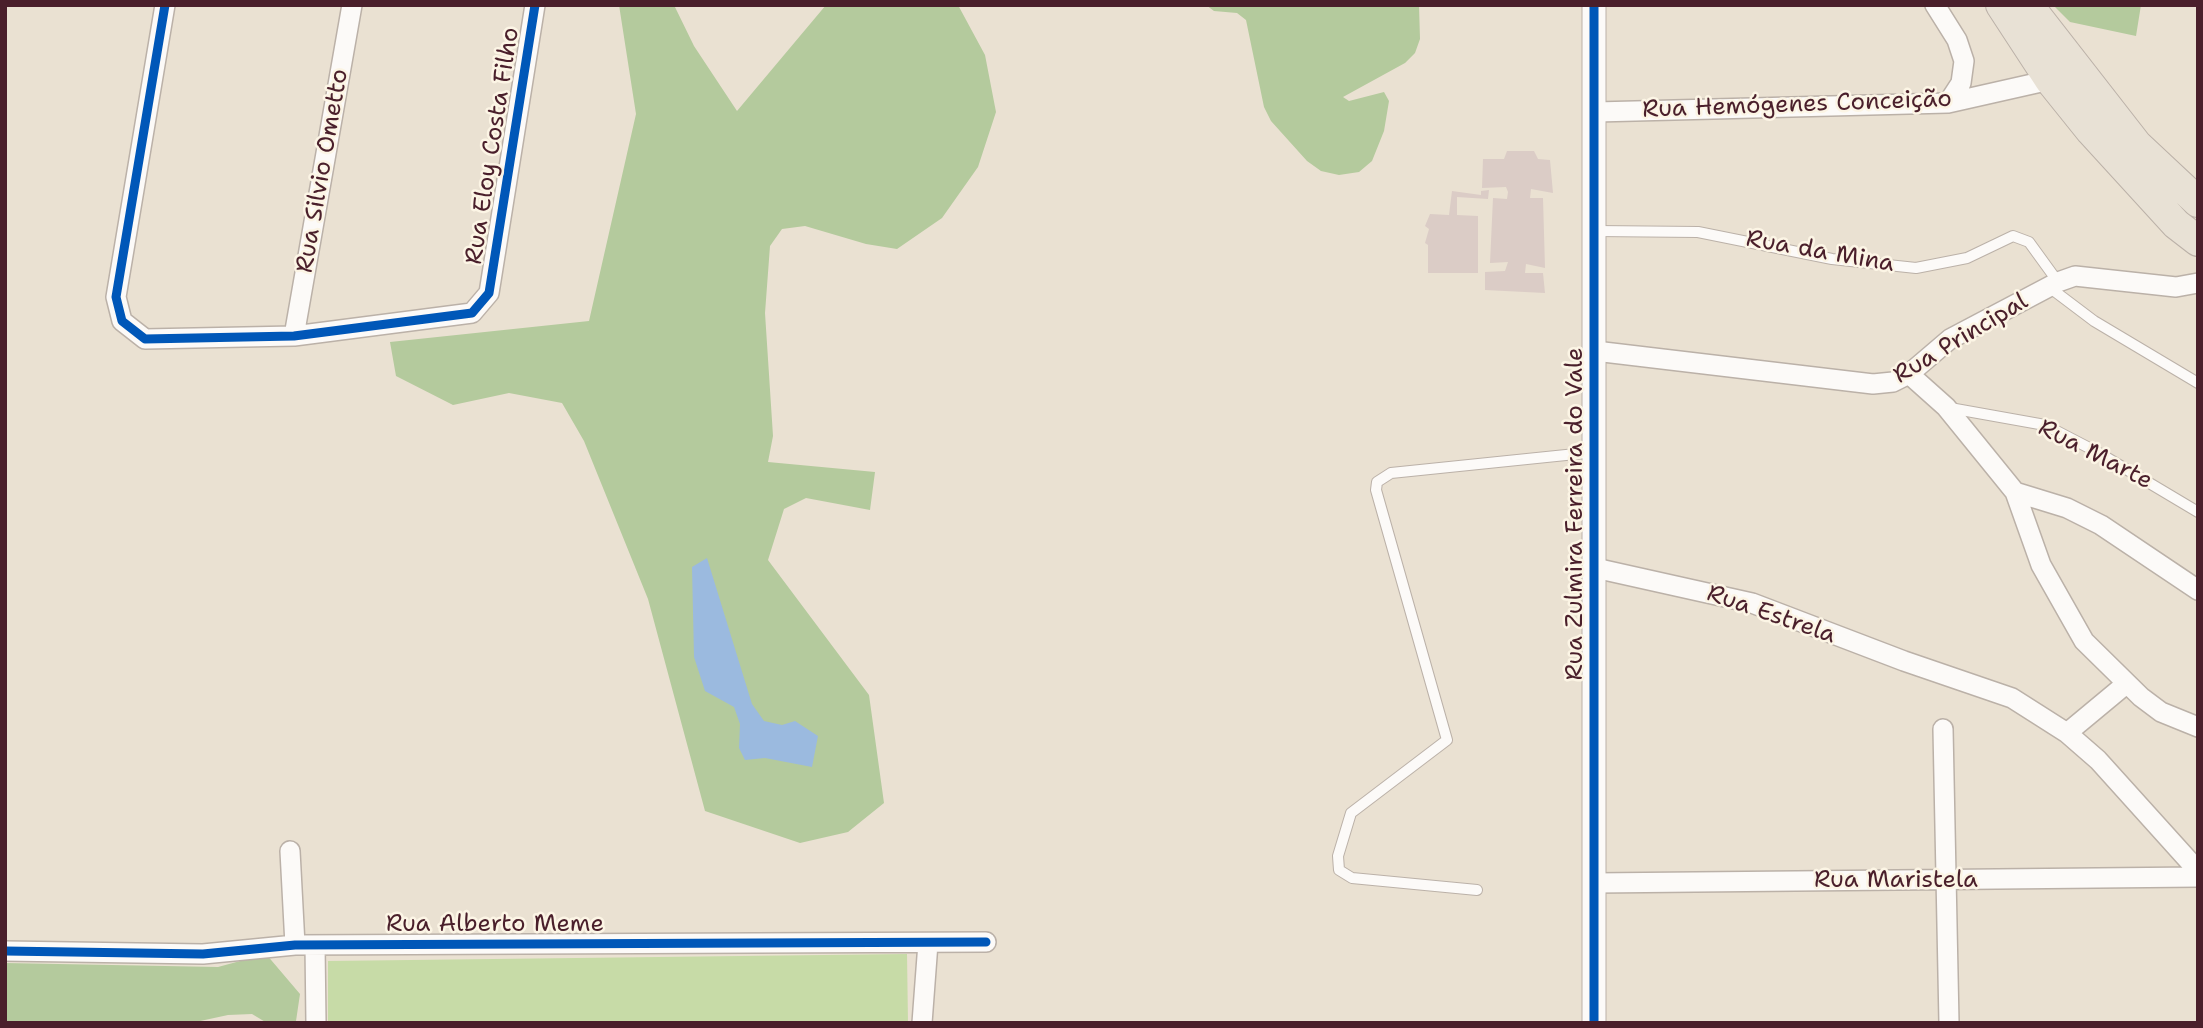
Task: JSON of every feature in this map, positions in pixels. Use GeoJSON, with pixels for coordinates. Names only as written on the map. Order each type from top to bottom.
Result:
{"type":"FeatureCollection","features":[{"type":"Feature","properties":{"kind":"main road"},"geometry":{"type":"LineString","coordinates":[[2001,5],[2050,80],[2132,178],[2176,224],[2198,241]]}},
{"type":"Feature","properties":{"kind":"main road"},"geometry":{"type":"LineString","coordinates":[[2028,5],[2137,145],[2198,202]]}},
{"type":"Feature","properties":{"kind":"street"},"geometry":{"type":"LineString","coordinates":[[165,5],[116,297],[122,321],[145,339],[294,336]]}},
{"type":"Feature","properties":{"kind":"street","name":"Rua Silvio Ometto"},"geometry":{"type":"LineString","coordinates":[[294,336],[352,5]]}},
{"type":"Feature","properties":{"kind":"street","name":"Rua Eloy Costa Filho"},"geometry":{"type":"LineString","coordinates":[[294,336],[472,313],[489,293],[535,5]]}},
{"type":"Feature","properties":{"kind":"street","name":"Rua Zulmira Ferreira do Vale"},"geometry":{"type":"LineString","coordinates":[[1594,5],[1594,1023]]}},
{"type":"Feature","properties":{"kind":"street"},"geometry":{"type":"LineString","coordinates":[[1935,5],[1957,40],[1964,61],[1961,83],[1948,103]]}},
{"type":"Feature","properties":{"kind":"street"},"geometry":{"type":"LineString","coordinates":[[2050,80],[2067,56]]}},
{"type":"Feature","properties":{"kind":"street","name":"Rua Hemógenes Conceição"},"geometry":{"type":"LineString","coordinates":[[1596,112],[1948,103],[2050,80]]}},
{"type":"Feature","properties":{"kind":"street","name":"Rua Principal"},"geometry":{"type":"LineString","coordinates":[[1595,351],[1865,384],[1893,382],[1909,374],[1950,339],[2053,284],[2075,276],[2176,287],[2198,283]]}},
{"type":"Feature","properties":{"kind":"street"},"geometry":{"type":"LineString","coordinates":[[1909,374],[1946,407],[2015,492],[2041,565],[2074,625],[2126,684],[2161,712],[2198,727]]}},
{"type":"Feature","properties":{"kind":"street"},"geometry":{"type":"LineString","coordinates":[[2015,492],[2067,508],[2101,525],[2198,590]]}},
{"type":"Feature","properties":{"kind":"street","name":"Rua Estrela"},"geometry":{"type":"LineString","coordinates":[[1595,569],[1752,603],[1904,661],[2012,698],[2067,733],[2135,799],[2198,871]]}},
{"type":"Feature","properties":{"kind":"street"},"geometry":{"type":"LineString","coordinates":[[2067,733],[2126,684]]}},
{"type":"Feature","properties":{"kind":"street"},"geometry":{"type":"LineString","coordinates":[[1943,729],[1949,1023]]}},
{"type":"Feature","properties":{"kind":"street"},"geometry":{"type":"LineString","coordinates":[[290,851],[295,945]]}},
{"type":"Feature","properties":{"kind":"street","name":"Rua Maristela"},"geometry":{"type":"LineString","coordinates":[[1595,883],[2198,877]]}},
{"type":"Feature","properties":{"kind":"street","name":"Rua Alberto Meme"},"geometry":{"type":"LineString","coordinates":[[5,951],[203,954],[295,945],[986,942]]}},
{"type":"Feature","properties":{"kind":"street"},"geometry":{"type":"LineString","coordinates":[[922,1023],[928,943]]}},
{"type":"Feature","properties":{"kind":"street"},"geometry":{"type":"LineString","coordinates":[[316,945],[316,1023]]}},
{"type":"Feature","properties":{"kind":"lane","name":"Rua da Mina"},"geometry":{"type":"LineString","coordinates":[[1596,231],[1698,232],[1832,259],[1916,268],[1967,258],[2013,236],[2029,242],[2053,284],[2094,321],[2198,383]]}},
{"type":"Feature","properties":{"kind":"lane","name":"Rua Marte"},"geometry":{"type":"LineString","coordinates":[[1946,407],[2045,425],[2099,453],[2198,512]]}},
{"type":"Feature","properties":{"kind":"lane"},"geometry":{"type":"LineString","coordinates":[[1477,890],[1352,878],[1339,870],[1338,856],[1351,813],[1447,740],[1376,490],[1377,482],[1391,473],[1596,452]]}},
{"type":"Feature","properties":{"kind":"green space"},"geometry":{"type":"Polygon","coordinates":[[[619,5],[674,5],[694,46],[737,111],[826,5],[958,5],[985,55],[996,112],[978,167],[942,218],[897,249],[866,244],[805,226],[782,229],[770,246],[765,313],[773,436],[768,462],[875,472],[870,510],[806,498],[784,509],[768,560],[869,695],[884,803],[848,832],[800,843],[705,811],[648,599],[584,441],[562,403],[509,393],[453,405],[396,376],[390,342],[589,321],[636,114],[619,5]]]}},
{"type":"Feature","properties":{"kind":"green space"},"geometry":{"type":"Polygon","coordinates":[[[1206,5],[1419,5],[1420,39],[1415,53],[1405,63],[1343,97],[1349,101],[1384,92],[1389,101],[1384,131],[1372,161],[1359,172],[1339,175],[1321,171],[1307,161],[1271,121],[1264,107],[1246,20],[1237,13],[1214,11],[1206,5]]]}},
{"type":"Feature","properties":{"kind":"green space"},"geometry":{"type":"Polygon","coordinates":[[[2053,5],[2141,5],[2136,36],[2070,22],[2053,5]]]}},
{"type":"Feature","properties":{"kind":"green space"},"geometry":{"type":"Polygon","coordinates":[[[266,954],[300,994],[296,1021],[293,1023],[267,1023],[252,1014],[228,1015],[191,1023],[5,1023],[5,963],[218,967],[266,954]]]}},
{"type":"Feature","properties":{"kind":"green space"},"geometry":{"type":"Polygon","coordinates":[[[907,954],[908,1023],[328,1023],[328,961],[907,954]]]}},
{"type":"Feature","properties":{"kind":"water"},"geometry":{"type":"Polygon","coordinates":[[[707,558],[752,704],[764,721],[782,725],[795,721],[818,736],[812,767],[765,758],[745,760],[739,748],[740,724],[734,707],[705,691],[694,657],[692,567],[707,558]]]}},
{"type":"Feature","properties":{"kind":"building"},"geometry":{"type":"Polygon","coordinates":[[[1507,151],[1534,151],[1538,159],[1550,160],[1553,193],[1531,189],[1530,198],[1543,198],[1545,268],[1526,264],[1525,273],[1543,273],[1545,293],[1485,290],[1485,272],[1505,271],[1508,262],[1490,263],[1493,198],[1507,199],[1508,192],[1506,187],[1482,188],[1483,159],[1504,159],[1507,151]]]}},
{"type":"Feature","properties":{"kind":"building"},"geometry":{"type":"Polygon","coordinates":[[[1489,190],[1488,199],[1457,197],[1457,215],[1478,216],[1478,273],[1428,273],[1428,245],[1425,243],[1429,229],[1425,226],[1430,214],[1449,215],[1452,191],[1481,195],[1481,191],[1489,190]]]}},
{"type":"Feature","properties":{"kind":"cycle path"},"geometry":{"type":"LineString","coordinates":[[165,5],[116,297],[122,321],[145,339],[294,336],[472,313],[489,293],[535,5]]}},
{"type":"Feature","properties":{"kind":"cycle path"},"geometry":{"type":"LineString","coordinates":[[1594,5],[1594,1023]]}},
{"type":"Feature","properties":{"kind":"cycle path"},"geometry":{"type":"LineString","coordinates":[[5,951],[203,954],[295,945],[986,942]]}}]}
